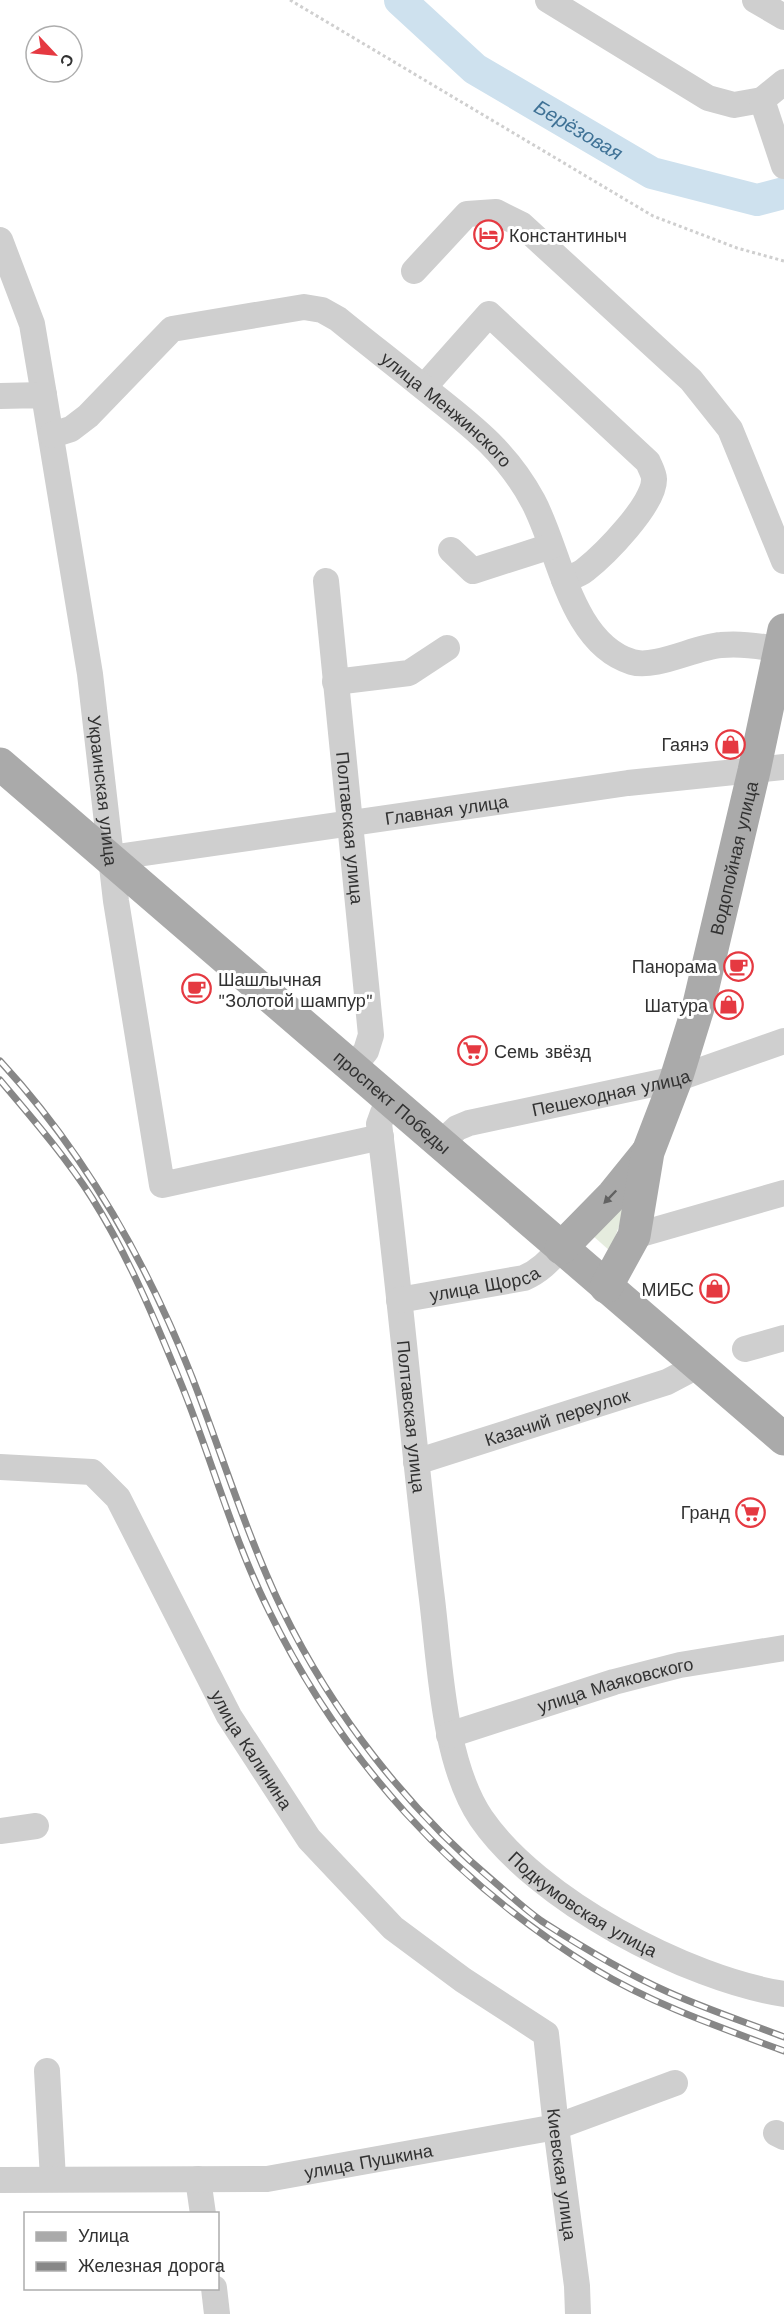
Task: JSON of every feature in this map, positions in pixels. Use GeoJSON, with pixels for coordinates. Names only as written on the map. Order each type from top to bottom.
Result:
{"type":"FeatureCollection","features":[{"type":"Feature","properties":{"kind":"main road","name":"Водопойная улица"},"geometry":{"type":"LineString","coordinates":[[606,1287],[634,1236],[648,1152],[676,1079],[769,769],[782,640]]}},
{"type":"Feature","properties":{"kind":"main road","name":"проспект Победы"},"geometry":{"type":"LineString","coordinates":[[0,764],[784,1439]]}},
{"type":"Feature","properties":{"kind":"main road","name":"Водопойная улица"},"geometry":{"type":"LineString","coordinates":[[561,1248],[613,1195],[648,1152]]}},
{"type":"Feature","properties":{"kind":"street"},"geometry":{"type":"LineString","coordinates":[[548,0],[708,98],[734,105],[764,108]]}},
{"type":"Feature","properties":{"kind":"street"},"geometry":{"type":"LineString","coordinates":[[755,0],[784,18]]}},
{"type":"Feature","properties":{"kind":"street"},"geometry":{"type":"LineString","coordinates":[[764,108],[784,82]]}},
{"type":"Feature","properties":{"kind":"street"},"geometry":{"type":"LineString","coordinates":[[764,108],[784,166]]}},
{"type":"Feature","properties":{"kind":"street"},"geometry":{"type":"LineString","coordinates":[[414,271],[467,214],[496,212],[522,225],[691,380],[730,429],[784,561]]}},
{"type":"Feature","properties":{"kind":"street","name":"Украинская улица"},"geometry":{"type":"LineString","coordinates":[[0,240],[32,324],[52,435],[90,674],[110,858],[162,1185],[381,1137]]}},
{"type":"Feature","properties":{"kind":"street","name":"улица Менжинского"},"geometry":{"type":"LineString","coordinates":[[52,435],[70,429],[88,416],[172,329],[304,307],[322,310],[338,319],[480,432],[512,466],[534,503],[577,612],[598,640],[613,654],[634,663],[654,662],[721,645],[762,646],[782,640]]}},
{"type":"Feature","properties":{"kind":"street"},"geometry":{"type":"LineString","coordinates":[[424,387],[489,314],[648,462],[654,479],[650,496],[638,513],[597,560],[582,572],[564,580]]}},
{"type":"Feature","properties":{"kind":"street"},"geometry":{"type":"LineString","coordinates":[[0,396],[44,395]]}},
{"type":"Feature","properties":{"kind":"street"},"geometry":{"type":"LineString","coordinates":[[451,550],[473,571],[551,546]]}},
{"type":"Feature","properties":{"kind":"street","name":"Полтавская улица"},"geometry":{"type":"LineString","coordinates":[[326,581],[371,1035],[366,1051],[352,1067]]}},
{"type":"Feature","properties":{"kind":"street"},"geometry":{"type":"LineString","coordinates":[[335,682],[409,673],[447,648]]}},
{"type":"Feature","properties":{"kind":"street","name":"Главная улица"},"geometry":{"type":"LineString","coordinates":[[110,858],[628,783],[769,769]]}},
{"type":"Feature","properties":{"kind":"street","name":"Пешеходная улица"},"geometry":{"type":"LineString","coordinates":[[441,1143],[457,1128],[469,1123],[676,1079],[784,1041]]}},
{"type":"Feature","properties":{"kind":"street","name":"Полтавская улица"},"geometry":{"type":"LineString","coordinates":[[392,1101],[383,1113],[379,1124],[449,1736]]}},
{"type":"Feature","properties":{"kind":"street"},"geometry":{"type":"LineString","coordinates":[[634,1236],[784,1193]]}},
{"type":"Feature","properties":{"kind":"street","name":"улица Щорса"},"geometry":{"type":"LineString","coordinates":[[399,1300],[524,1278],[536,1273],[561,1248]]}},
{"type":"Feature","properties":{"kind":"street"},"geometry":{"type":"LineString","coordinates":[[744,1349],[784,1338]]}},
{"type":"Feature","properties":{"kind":"street","name":"Казачий переулок"},"geometry":{"type":"LineString","coordinates":[[416,1462],[667,1382],[686,1372],[694,1362]]}},
{"type":"Feature","properties":{"kind":"street","name":"улица Калинина"},"geometry":{"type":"LineString","coordinates":[[0,1467],[92,1472],[118,1498],[229,1716],[309,1839],[393,1928],[463,1980],[546,2034]]}},
{"type":"Feature","properties":{"kind":"street","name":"улица Маяковского"},"geometry":{"type":"LineString","coordinates":[[449,1736],[614,1682],[680,1665],[784,1648]]}},
{"type":"Feature","properties":{"kind":"street","name":"Подкумовская улица"},"geometry":{"type":"LineString","coordinates":[[449,1736],[459,1774],[480,1817],[514,1859],[549,1888],[599,1920],[656,1951],[708,1974],[754,1989],[784,1994]]}},
{"type":"Feature","properties":{"kind":"street"},"geometry":{"type":"LineString","coordinates":[[0,1831],[36,1826]]}},
{"type":"Feature","properties":{"kind":"street","name":"Киевская улица"},"geometry":{"type":"LineString","coordinates":[[546,2034],[577,2286],[578,2314]]}},
{"type":"Feature","properties":{"kind":"street"},"geometry":{"type":"LineString","coordinates":[[47,2071],[52,2179]]}},
{"type":"Feature","properties":{"kind":"street","name":"улица Пушкина"},"geometry":{"type":"LineString","coordinates":[[0,2180],[267,2179],[556,2127],[675,2083]]}},
{"type":"Feature","properties":{"kind":"street"},"geometry":{"type":"LineString","coordinates":[[198,2179],[203,2212]]}},
{"type":"Feature","properties":{"kind":"street"},"geometry":{"type":"LineString","coordinates":[[214,2290],[218,2314]]}},
{"type":"Feature","properties":{"kind":"path"},"geometry":{"type":"LineString","coordinates":[[290,0],[653,216],[737,248],[784,261]]}},
{"type":"Feature","properties":{"kind":"shaded area"},"geometry":{"type":"Polygon","coordinates":[[[621,1209],[624,1212],[610,1251],[592,1235],[621,1209]]]}},
{"type":"Feature","properties":{"kind":"waterway","name":"Берёзовая"},"geometry":{"type":"LineString","coordinates":[[400,0],[475,69],[652,173],[757,200],[784,193]]}},
{"type":"Feature","properties":{"kind":"railway"},"geometry":{"type":"LineString","coordinates":[[0,1061],[31,1096],[86,1171],[133,1250],[155,1292],[192,1377],[246,1523],[282,1609],[325,1686],[375,1758],[433,1825],[465,1856],[543,1922],[652,1985],[784,2037]]}},
{"type":"Feature","properties":{"kind":"railway"},"geometry":{"type":"LineString","coordinates":[[0,1080],[71,1167],[118,1243],[172,1362],[256,1584],[298,1665],[330,1717],[366,1766],[406,1813],[448,1856],[493,1897],[542,1934],[593,1968],[639,1993],[686,2014],[784,2051]]}},
{"type":"Feature","properties":{"kind":"place","name":"Константиныч"},"geometry":{"type":"Point","coordinates":[488,235]}},
{"type":"Feature","properties":{"kind":"place","name":"Гаянэ"},"geometry":{"type":"Point","coordinates":[730,744]}},
{"type":"Feature","properties":{"kind":"place","name":"Панорама"},"geometry":{"type":"Point","coordinates":[738,966]}},
{"type":"Feature","properties":{"kind":"place","name":"Шашлычная \"Золотой шампур\""},"geometry":{"type":"Point","coordinates":[197,989]}},
{"type":"Feature","properties":{"kind":"place","name":"Шатура"},"geometry":{"type":"Point","coordinates":[729,1005]}},
{"type":"Feature","properties":{"kind":"place","name":"Семь звёзд"},"geometry":{"type":"Point","coordinates":[473,1051]}},
{"type":"Feature","properties":{"kind":"place","name":"МИБС"},"geometry":{"type":"Point","coordinates":[715,1289]}},
{"type":"Feature","properties":{"kind":"place","name":"Гранд"},"geometry":{"type":"Point","coordinates":[751,1512]}}]}
